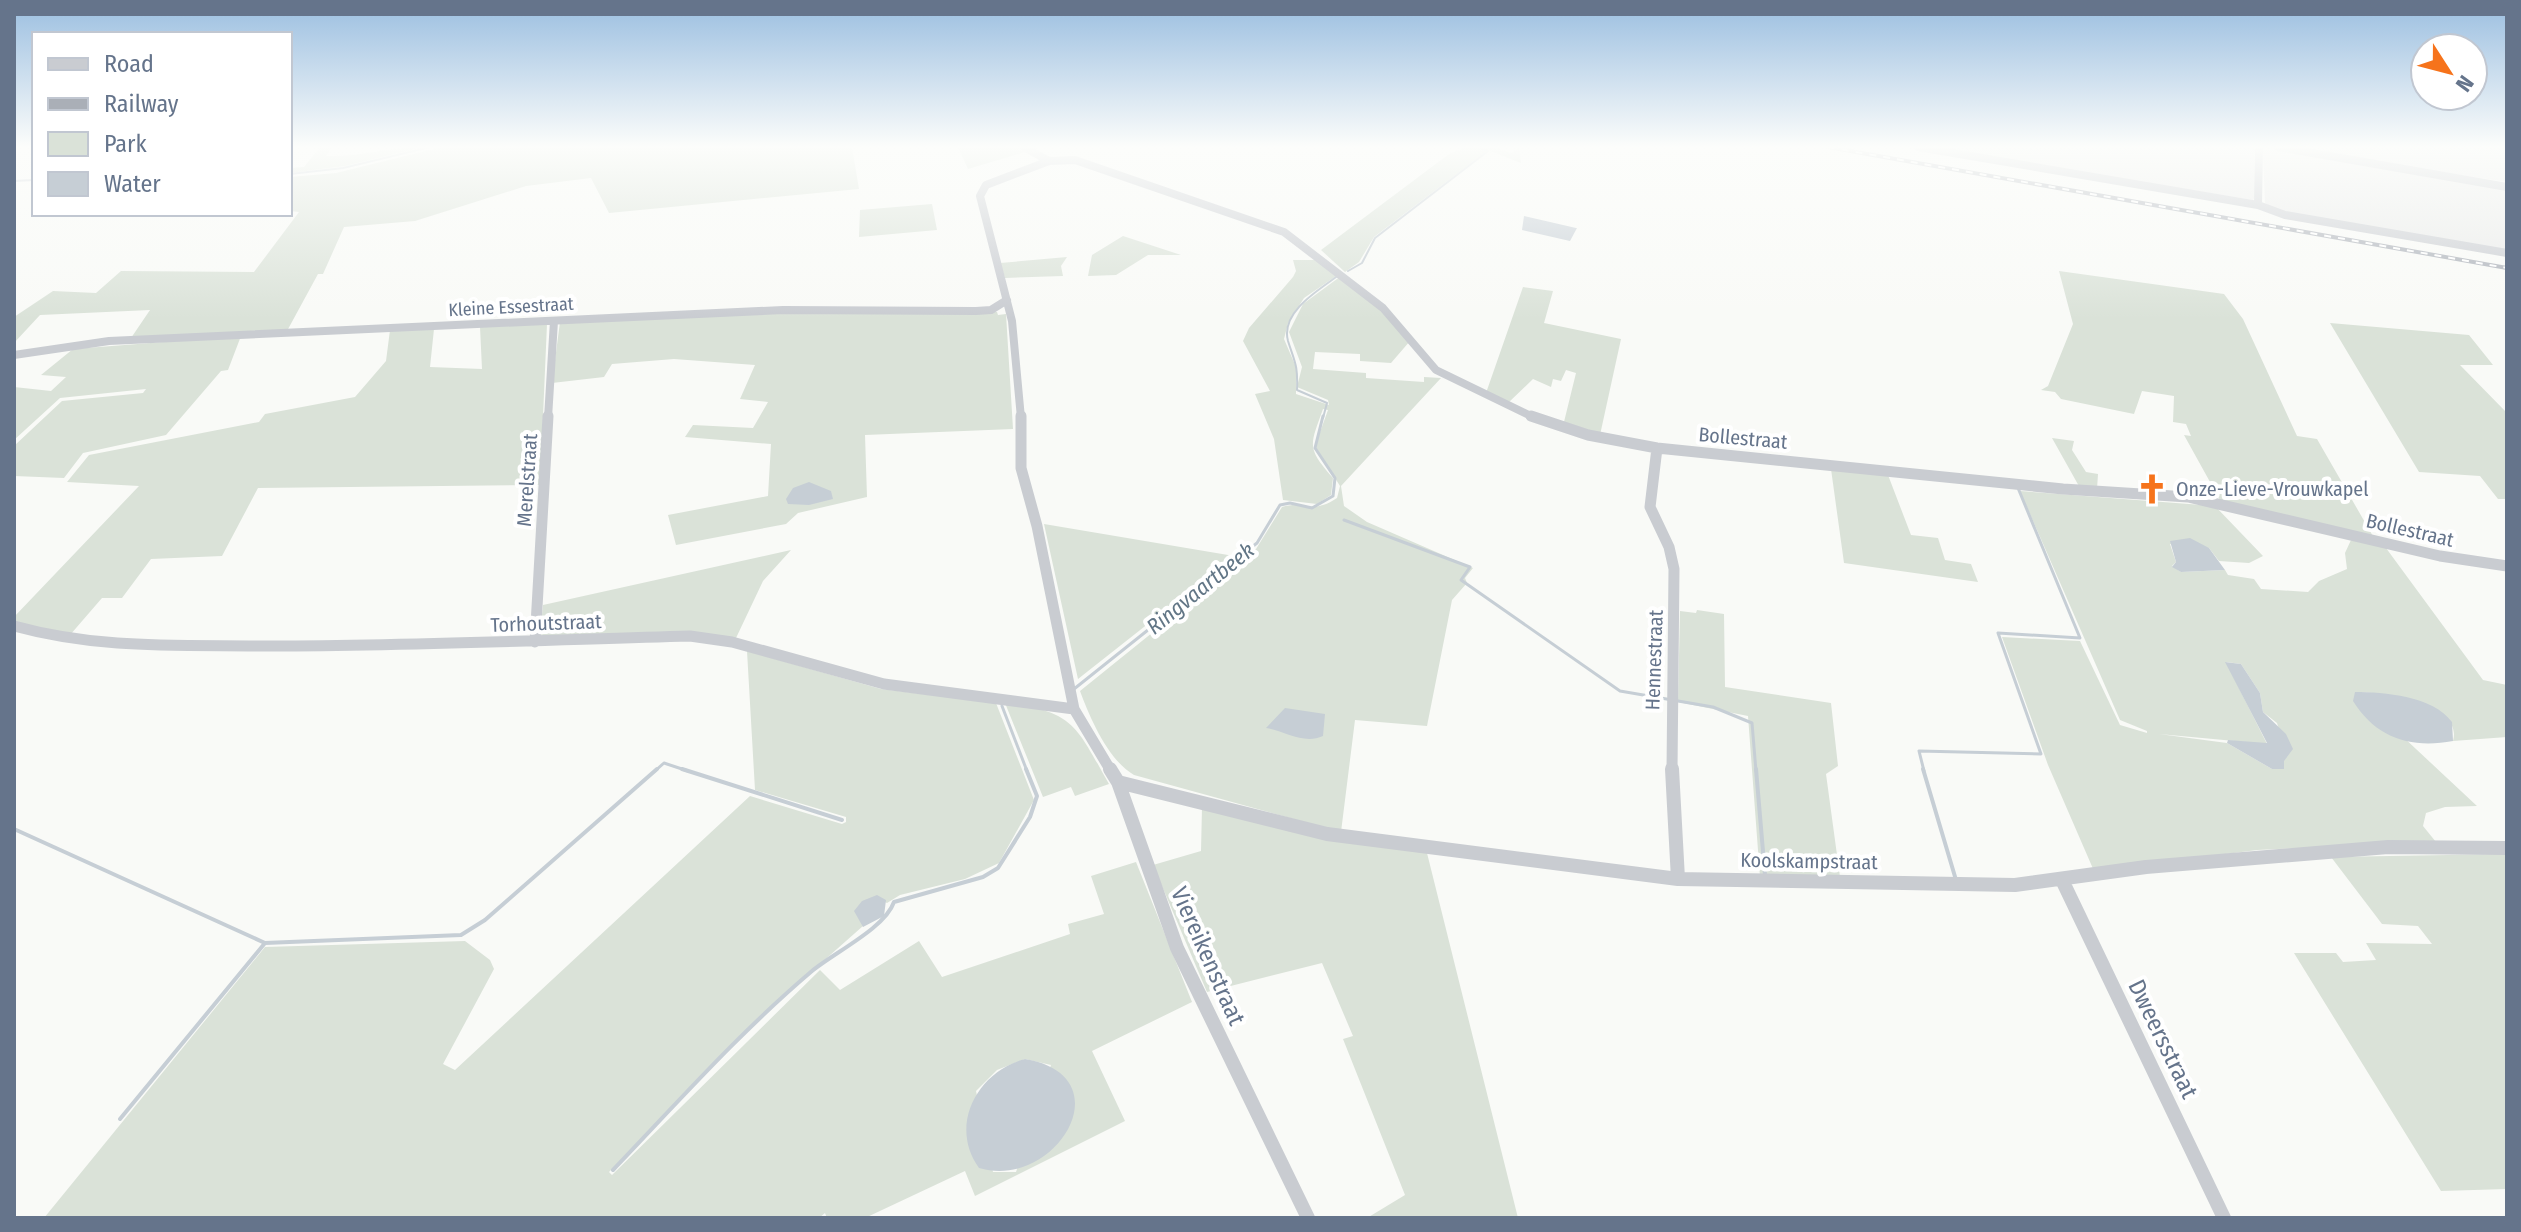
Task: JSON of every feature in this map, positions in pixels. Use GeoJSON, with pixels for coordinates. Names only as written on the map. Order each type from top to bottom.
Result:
{"type":"FeatureCollection","features":[{"type":"Feature","properties":{"kind":"street","name":"Viereikenstraat"},"geometry":{"type":"LineString","coordinates":[[984,204],[1017,356],[1021,468],[1037,526],[1074,709],[1118,782],[1177,948],[1308,1218]]}},
{"type":"Feature","properties":{"kind":"street","name":"Bollestraat"},"geometry":{"type":"LineString","coordinates":[[1201,204],[1284,232],[1358,285],[1407,332],[1436,370],[1561,428],[1657,448],[2063,489],[2188,497],[2440,556],[2507,566]]}},
{"type":"Feature","properties":{"kind":"street"},"geometry":{"type":"LineString","coordinates":[[2255,204],[2285,215],[2507,253]]}},
{"type":"Feature","properties":{"kind":"street","name":"Kleine Essestraat"},"geometry":{"type":"LineString","coordinates":[[14,355],[109,341],[783,310],[976,311],[991,310],[1007,300]]}},
{"type":"Feature","properties":{"kind":"street","name":"Merelstraat"},"geometry":{"type":"LineString","coordinates":[[535,642],[554,321]]}},
{"type":"Feature","properties":{"kind":"street","name":"Hennestraat"},"geometry":{"type":"LineString","coordinates":[[1657,448],[1650,507],[1669,547],[1674,569],[1670,729],[1678,879]]}},
{"type":"Feature","properties":{"kind":"street","name":"Torhoutstraat"},"geometry":{"type":"LineString","coordinates":[[14,626],[65,640],[103,644],[535,642],[668,636],[718,639],[884,684],[1074,709]]}},
{"type":"Feature","properties":{"kind":"street","name":"Koolskampstraat"},"geometry":{"type":"LineString","coordinates":[[1118,782],[1327,834],[1678,879],[2015,885],[2146,867],[2388,847],[2507,848]]}},
{"type":"Feature","properties":{"kind":"street","name":"Dweersstraat"},"geometry":{"type":"LineString","coordinates":[[2062,880],[2224,1218]]}},
{"type":"Feature","properties":{"kind":"shaded area"},"geometry":{"type":"Polygon","coordinates":[[[2266,204],[2507,204],[2507,252],[2285,213],[2266,204]]]}},
{"type":"Feature","properties":{"kind":"green space"},"geometry":{"type":"Polygon","coordinates":[[[292,204],[467,204],[415,221],[344,227],[323,274],[318,274],[287,331],[131,338],[150,310],[40,315],[14,343],[14,317],[53,291],[96,293],[121,271],[254,272],[299,212],[292,211],[292,204]]]}},
{"type":"Feature","properties":{"kind":"green space"},"geometry":{"type":"Polygon","coordinates":[[[605,204],[698,204],[609,213],[605,204]]]}},
{"type":"Feature","properties":{"kind":"green space"},"geometry":{"type":"Polygon","coordinates":[[[932,204],[937,230],[859,237],[860,210],[932,204]]]}},
{"type":"Feature","properties":{"kind":"green space"},"geometry":{"type":"Polygon","coordinates":[[[1382,204],[1417,204],[1374,237],[1359,262],[1345,272],[1321,250],[1382,204]]]}},
{"type":"Feature","properties":{"kind":"green space"},"geometry":{"type":"Polygon","coordinates":[[[1123,236],[1181,255],[1148,255],[1116,275],[1088,276],[1092,255],[1123,236]]]}},
{"type":"Feature","properties":{"kind":"green space"},"geometry":{"type":"Polygon","coordinates":[[[1067,257],[1061,266],[1063,276],[1005,278],[1000,263],[1067,257]]]}},
{"type":"Feature","properties":{"kind":"green space"},"geometry":{"type":"Polygon","coordinates":[[[1293,260],[1317,260],[1339,274],[1304,298],[1288,323],[1284,339],[1296,367],[1296,394],[1329,405],[1328,400],[1297,387],[1302,367],[1289,332],[1303,304],[1341,276],[1376,304],[1410,341],[1391,363],[1360,361],[1360,354],[1315,352],[1313,369],[1366,373],[1366,378],[1424,382],[1424,377],[1441,378],[1341,486],[1344,506],[1367,522],[1473,568],[1465,578],[1467,583],[1452,600],[1427,726],[1355,720],[1341,832],[1134,775],[1108,749],[1080,691],[1256,549],[1282,507],[1321,506],[1337,498],[1340,486],[1315,446],[1328,410],[1323,409],[1313,446],[1318,459],[1333,478],[1331,495],[1317,504],[1283,500],[1274,439],[1255,394],[1270,391],[1243,341],[1249,328],[1293,277],[1296,271],[1293,260]]]}},
{"type":"Feature","properties":{"kind":"green space"},"geometry":{"type":"Polygon","coordinates":[[[2059,271],[2224,294],[2243,319],[2297,436],[2317,439],[2374,538],[2220,500],[2184,435],[2191,436],[2186,424],[2173,422],[2174,396],[2142,391],[2134,414],[2061,399],[2055,392],[2041,390],[2048,386],[2073,324],[2059,271]]]}},
{"type":"Feature","properties":{"kind":"green space"},"geometry":{"type":"Polygon","coordinates":[[[1523,287],[1553,291],[1544,323],[1621,339],[1600,435],[1563,426],[1576,373],[1566,370],[1561,381],[1553,379],[1551,387],[1533,379],[1508,403],[1486,393],[1523,287]]]}},
{"type":"Feature","properties":{"kind":"green space"},"geometry":{"type":"Polygon","coordinates":[[[997,312],[998,315],[1006,314],[1013,429],[865,435],[867,497],[798,513],[786,524],[676,545],[668,515],[768,496],[771,444],[685,437],[693,425],[753,428],[768,402],[740,399],[755,365],[674,359],[612,364],[604,377],[552,383],[560,322],[775,313],[997,312]]]}},
{"type":"Feature","properties":{"kind":"green space"},"geometry":{"type":"Polygon","coordinates":[[[2330,323],[2469,335],[2493,365],[2460,365],[2507,413],[2507,499],[2498,499],[2480,476],[2419,472],[2330,323]]]}},
{"type":"Feature","properties":{"kind":"green space"},"geometry":{"type":"Polygon","coordinates":[[[547,324],[540,485],[258,488],[222,556],[151,559],[122,598],[102,598],[70,635],[14,622],[14,617],[139,486],[67,482],[89,455],[259,422],[265,414],[355,397],[386,361],[390,330],[434,329],[430,367],[482,369],[480,327],[547,324]]]}},
{"type":"Feature","properties":{"kind":"green space"},"geometry":{"type":"Polygon","coordinates":[[[241,336],[228,370],[221,371],[166,435],[83,453],[64,478],[14,476],[14,446],[62,401],[143,393],[146,389],[60,398],[14,440],[14,387],[51,391],[66,377],[41,375],[73,349],[241,336]]]}},
{"type":"Feature","properties":{"kind":"green space"},"geometry":{"type":"Polygon","coordinates":[[[2052,438],[2074,441],[2072,450],[2086,472],[2098,474],[2097,489],[2080,488],[2052,438]]]}},
{"type":"Feature","properties":{"kind":"green space"},"geometry":{"type":"Polygon","coordinates":[[[1831,469],[1888,475],[1911,535],[1938,538],[1945,560],[1971,564],[1978,582],[1844,563],[1831,469]]]}},
{"type":"Feature","properties":{"kind":"green space"},"geometry":{"type":"Polygon","coordinates":[[[2020,491],[2215,506],[2263,556],[2249,563],[2219,561],[2209,548],[2170,544],[2176,562],[2172,566],[2181,572],[2225,570],[2228,575],[2254,579],[2261,589],[2308,592],[2319,581],[2347,569],[2345,553],[2351,540],[2386,548],[2483,680],[2507,685],[2507,737],[2453,741],[2453,728],[2446,717],[2434,708],[2400,697],[2355,692],[2477,806],[2445,807],[2426,813],[2423,826],[2436,842],[2257,850],[2094,871],[2048,765],[2002,637],[2080,641],[2120,725],[2147,733],[2120,720],[2020,491]],[[2226,662],[2267,744],[2159,734],[2227,743],[2272,769],[2287,755],[2277,723],[2263,712],[2260,693],[2241,664],[2226,662]]]}},
{"type":"Feature","properties":{"kind":"green space"},"geometry":{"type":"Polygon","coordinates":[[[1044,524],[1234,556],[1078,679],[1044,524]]]}},
{"type":"Feature","properties":{"kind":"green space"},"geometry":{"type":"Polygon","coordinates":[[[791,550],[763,581],[736,638],[551,638],[540,635],[543,605],[791,550]]]}},
{"type":"Feature","properties":{"kind":"green space"},"geometry":{"type":"Polygon","coordinates":[[[1697,610],[1724,614],[1725,687],[1831,703],[1838,766],[1826,774],[1840,877],[1760,877],[1748,716],[1678,702],[1680,611],[1696,613],[1697,610]]]}},
{"type":"Feature","properties":{"kind":"green space"},"geometry":{"type":"Polygon","coordinates":[[[747,651],[881,689],[996,703],[1034,800],[999,863],[965,879],[900,895],[887,903],[880,900],[863,926],[752,1024],[609,1172],[612,1175],[820,970],[840,990],[919,941],[942,977],[1070,934],[1068,924],[1104,914],[1091,876],[1136,862],[1192,1002],[1092,1051],[1125,1121],[975,1196],[965,1171],[865,1218],[827,1218],[825,1213],[819,1218],[44,1218],[265,947],[465,941],[490,960],[494,969],[443,1064],[455,1070],[750,796],[842,824],[846,822],[846,817],[755,790],[747,651]],[[1025,1059],[997,1070],[976,1091],[993,1172],[1016,1172],[1051,1065],[1025,1059]]]}},
{"type":"Feature","properties":{"kind":"green space"},"geometry":{"type":"Polygon","coordinates":[[[1005,703],[1046,711],[1071,725],[1089,748],[1109,784],[1075,796],[1071,787],[1043,797],[1005,703]]]}},
{"type":"Feature","properties":{"kind":"green space"},"geometry":{"type":"Polygon","coordinates":[[[1202,807],[1427,853],[1518,1218],[1367,1218],[1405,1195],[1343,1039],[1353,1036],[1322,963],[1207,992],[1153,865],[1201,851],[1202,807]]]}},
{"type":"Feature","properties":{"kind":"green space"},"geometry":{"type":"Polygon","coordinates":[[[2507,854],[2507,1189],[2441,1191],[2294,953],[2336,953],[2343,962],[2376,960],[2366,943],[2432,944],[2418,926],[2382,924],[2331,857],[2507,854]]]}},
{"type":"Feature","properties":{"kind":"water"},"geometry":{"type":"Polygon","coordinates":[[[1524,216],[1577,228],[1570,241],[1522,230],[1524,216]]]}},
{"type":"Feature","properties":{"kind":"water"},"geometry":{"type":"Polygon","coordinates":[[[809,482],[831,491],[833,499],[809,505],[788,504],[786,499],[793,488],[809,482]]]}},
{"type":"Feature","properties":{"kind":"water"},"geometry":{"type":"Polygon","coordinates":[[[2190,538],[2209,548],[2225,570],[2181,572],[2172,567],[2176,562],[2170,541],[2190,538]]]}},
{"type":"Feature","properties":{"kind":"water"},"geometry":{"type":"Polygon","coordinates":[[[2225,662],[2241,664],[2260,693],[2263,712],[2286,734],[2293,749],[2284,761],[2284,769],[2272,769],[2227,743],[2228,740],[2267,743],[2225,662]]]}},
{"type":"Feature","properties":{"kind":"water"},"geometry":{"type":"Polygon","coordinates":[[[2355,692],[2407,697],[2433,706],[2452,722],[2453,741],[2409,742],[2384,732],[2362,714],[2353,701],[2355,692]]]}},
{"type":"Feature","properties":{"kind":"water"},"geometry":{"type":"Polygon","coordinates":[[[1285,708],[1325,714],[1323,736],[1301,738],[1266,728],[1285,708]]]}},
{"type":"Feature","properties":{"kind":"water"},"geometry":{"type":"Polygon","coordinates":[[[877,895],[886,900],[884,916],[863,927],[854,911],[862,901],[877,895]]]}},
{"type":"Feature","properties":{"kind":"water"},"geometry":{"type":"Polygon","coordinates":[[[1025,1059],[1055,1070],[1071,1086],[1075,1107],[1068,1128],[1054,1148],[1032,1163],[1007,1171],[979,1168],[966,1135],[973,1102],[994,1075],[1008,1065],[1025,1059]]]}},
{"type":"Feature","properties":{"kind":"waterway","name":"Ringvaartbeek"},"geometry":{"type":"LineString","coordinates":[[1348,271],[1362,263],[1375,238],[1419,204]]}},
{"type":"Feature","properties":{"kind":"waterway","name":"Ringvaartbeek"},"geometry":{"type":"LineString","coordinates":[[1323,418],[1327,403],[1297,390],[1296,369],[1287,330],[1303,302],[1339,275]]}},
{"type":"Feature","properties":{"kind":"waterway","name":"Ringvaartbeek"},"geometry":{"type":"LineString","coordinates":[[1074,689],[1257,543],[1280,505],[1290,503],[1312,508],[1333,496],[1335,478],[1315,448],[1323,416]]}},
{"type":"Feature","properties":{"kind":"waterway"},"geometry":{"type":"LineString","coordinates":[[1924,771],[1919,751],[2041,754],[1998,633],[2080,638],[2018,488]]}},
{"type":"Feature","properties":{"kind":"waterway"},"geometry":{"type":"LineString","coordinates":[[1344,520],[1470,567],[1461,580],[1620,691],[1713,707],[1752,723],[1756,771]]}},
{"type":"Feature","properties":{"kind":"waterway"},"geometry":{"type":"LineString","coordinates":[[1002,706],[1027,771]]}},
{"type":"Feature","properties":{"kind":"waterway"},"geometry":{"type":"LineString","coordinates":[[655,771],[664,763],[682,769]]}},
{"type":"Feature","properties":{"kind":"waterway"},"geometry":{"type":"LineString","coordinates":[[265,943],[461,935],[485,920],[657,769]]}},
{"type":"Feature","properties":{"kind":"waterway"},"geometry":{"type":"LineString","coordinates":[[682,769],[842,820]]}},
{"type":"Feature","properties":{"kind":"waterway"},"geometry":{"type":"LineString","coordinates":[[682,769],[688,771]]}},
{"type":"Feature","properties":{"kind":"waterway"},"geometry":{"type":"LineString","coordinates":[[613,1170],[760,1018],[812,971],[881,921],[894,902],[983,877],[998,868],[1030,817],[1037,796],[1026,769]]}},
{"type":"Feature","properties":{"kind":"waterway"},"geometry":{"type":"LineString","coordinates":[[1756,769],[1765,875]]}},
{"type":"Feature","properties":{"kind":"waterway"},"geometry":{"type":"LineString","coordinates":[[1923,769],[1956,880]]}},
{"type":"Feature","properties":{"kind":"waterway"},"geometry":{"type":"LineString","coordinates":[[14,829],[265,943]]}},
{"type":"Feature","properties":{"kind":"waterway"},"geometry":{"type":"LineString","coordinates":[[120,1119],[265,943]]}},
{"type":"Feature","properties":{"kind":"railway"},"geometry":{"type":"LineString","coordinates":[[2151,204],[2507,268]]}},
{"type":"Feature","properties":{"kind":"place","name":"Onze-Lieve-Vrouwkapel"},"geometry":{"type":"Point","coordinates":[2152,489]}}]}
